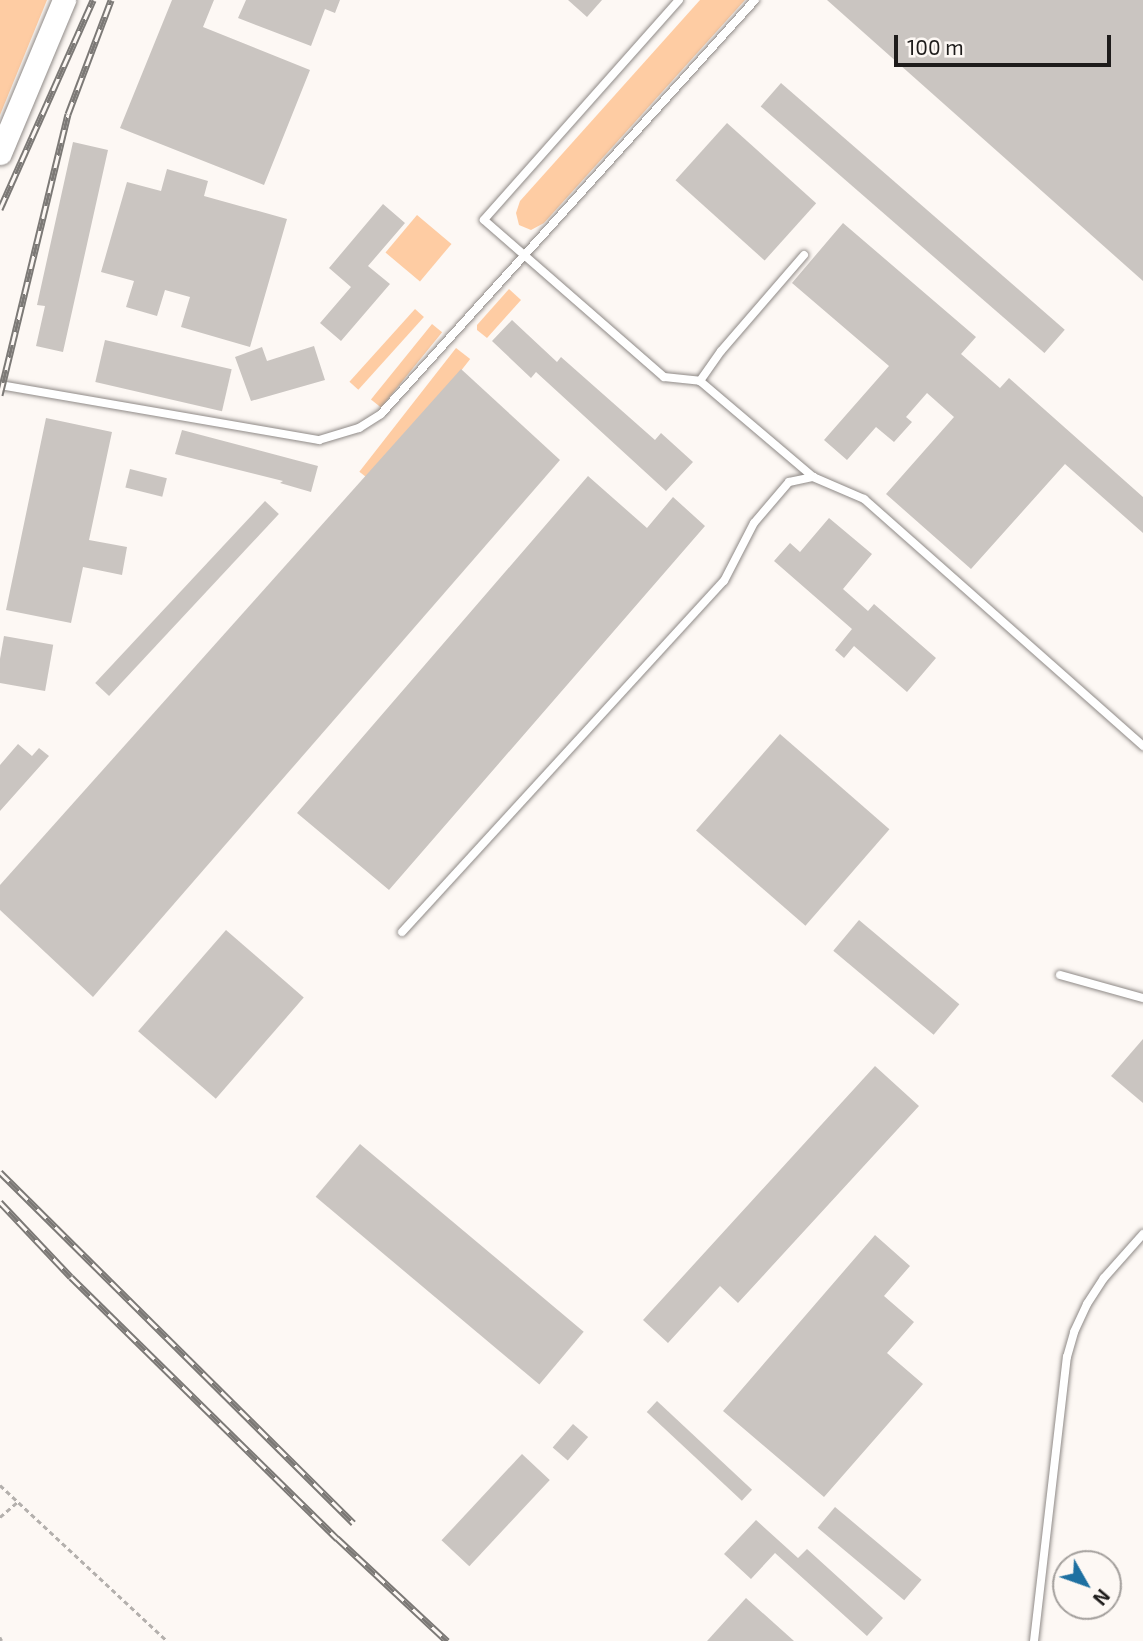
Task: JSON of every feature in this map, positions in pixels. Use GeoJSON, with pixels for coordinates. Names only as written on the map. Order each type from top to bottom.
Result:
{"type":"FeatureCollection","features":[{"type":"Feature","properties":{"kind":"main road"},"geometry":{"type":"LineString","coordinates":[[0,153],[64,0]]}},
{"type":"Feature","properties":{"kind":"lane"},"geometry":{"type":"LineString","coordinates":[[678,0],[484,220],[664,377],[700,381],[813,477],[864,499],[1143,746]]}},
{"type":"Feature","properties":{"kind":"lane"},"geometry":{"type":"LineString","coordinates":[[0,384],[319,440],[359,428],[381,414],[755,0]]}},
{"type":"Feature","properties":{"kind":"lane"},"geometry":{"type":"LineString","coordinates":[[700,381],[721,351],[804,255]]}},
{"type":"Feature","properties":{"kind":"lane"},"geometry":{"type":"LineString","coordinates":[[402,932],[724,581],[754,523],[789,482],[813,477]]}},
{"type":"Feature","properties":{"kind":"lane"},"geometry":{"type":"LineString","coordinates":[[1060,975],[1143,998]]}},
{"type":"Feature","properties":{"kind":"lane"},"geometry":{"type":"LineString","coordinates":[[1034,1641],[1067,1357],[1074,1332],[1087,1304],[1104,1278],[1143,1234]]}},
{"type":"Feature","properties":{"kind":"path"},"geometry":{"type":"LineString","coordinates":[[0,1485],[167,1641]]}},
{"type":"Feature","properties":{"kind":"path"},"geometry":{"type":"LineString","coordinates":[[0,1517],[17,1502]]}},
{"type":"Feature","properties":{"kind":"shaded area"},"geometry":{"type":"Polygon","coordinates":[[[0,0],[47,0],[0,115],[0,0]]]}},
{"type":"Feature","properties":{"kind":"shaded area"},"geometry":{"type":"Polygon","coordinates":[[[700,0],[745,0],[544,223],[531,230],[519,225],[516,213],[520,201],[700,0]]]}},
{"type":"Feature","properties":{"kind":"shaded area"},"geometry":{"type":"Polygon","coordinates":[[[417,215],[451,244],[420,281],[386,253],[417,215]]]}},
{"type":"Feature","properties":{"kind":"shaded area"},"geometry":{"type":"Polygon","coordinates":[[[509,289],[521,300],[487,338],[477,330],[477,325],[509,289]]]}},
{"type":"Feature","properties":{"kind":"shaded area"},"geometry":{"type":"Polygon","coordinates":[[[415,309],[424,317],[358,390],[349,382],[415,309]]]}},
{"type":"Feature","properties":{"kind":"shaded area"},"geometry":{"type":"Polygon","coordinates":[[[432,324],[442,332],[381,408],[371,399],[432,324]]]}},
{"type":"Feature","properties":{"kind":"shaded area"},"geometry":{"type":"Polygon","coordinates":[[[456,348],[470,359],[374,483],[359,472],[456,348]]]}},
{"type":"Feature","properties":{"kind":"building"},"geometry":{"type":"Polygon","coordinates":[[[172,0],[214,0],[203,27],[310,70],[264,185],[120,128],[172,0]]]}},
{"type":"Feature","properties":{"kind":"building"},"geometry":{"type":"Polygon","coordinates":[[[246,0],[340,0],[335,13],[325,9],[311,46],[238,18],[246,0]]]}},
{"type":"Feature","properties":{"kind":"building"},"geometry":{"type":"Polygon","coordinates":[[[568,0],[602,0],[587,17],[568,0]]]}},
{"type":"Feature","properties":{"kind":"building"},"geometry":{"type":"Polygon","coordinates":[[[827,0],[1143,0],[1143,281],[827,0]]]}},
{"type":"Feature","properties":{"kind":"building"},"geometry":{"type":"Polygon","coordinates":[[[781,83],[1065,330],[1044,353],[761,106],[781,83]]]}},
{"type":"Feature","properties":{"kind":"building"},"geometry":{"type":"Polygon","coordinates":[[[727,123],[816,203],[765,261],[675,180],[727,123]]]}},
{"type":"Feature","properties":{"kind":"building"},"geometry":{"type":"Polygon","coordinates":[[[73,142],[108,150],[63,352],[36,346],[45,306],[37,305],[73,142]]]}},
{"type":"Feature","properties":{"kind":"building"},"geometry":{"type":"Polygon","coordinates":[[[167,169],[208,181],[204,196],[287,219],[250,347],[181,327],[190,297],[165,290],[157,316],[126,307],[134,281],[101,272],[127,182],[161,191],[167,169]]]}},
{"type":"Feature","properties":{"kind":"building"},"geometry":{"type":"Polygon","coordinates":[[[383,204],[405,223],[368,266],[390,284],[341,341],[320,323],[351,287],[329,268],[383,204]]]}},
{"type":"Feature","properties":{"kind":"building"},"geometry":{"type":"Polygon","coordinates":[[[843,223],[976,337],[961,354],[1000,388],[1009,378],[1143,497],[1143,533],[1065,464],[971,569],[886,494],[954,417],[927,393],[906,417],[912,422],[894,442],[876,427],[847,460],[824,440],[889,366],[792,283],[843,223]]]}},
{"type":"Feature","properties":{"kind":"building"},"geometry":{"type":"Polygon","coordinates":[[[512,320],[557,362],[561,357],[655,440],[661,433],[693,462],[666,491],[536,372],[531,378],[492,341],[512,320]]]}},
{"type":"Feature","properties":{"kind":"building"},"geometry":{"type":"Polygon","coordinates":[[[105,340],[232,369],[222,411],[95,382],[105,340]]]}},
{"type":"Feature","properties":{"kind":"building"},"geometry":{"type":"Polygon","coordinates":[[[314,346],[325,380],[251,401],[235,357],[262,347],[267,361],[314,346]]]}},
{"type":"Feature","properties":{"kind":"building"},"geometry":{"type":"Polygon","coordinates":[[[461,369],[560,460],[93,997],[0,910],[0,885],[461,369]]]}},
{"type":"Feature","properties":{"kind":"building"},"geometry":{"type":"Polygon","coordinates":[[[46,418],[112,432],[89,540],[127,547],[122,575],[83,567],[71,623],[6,610],[46,418]]]}},
{"type":"Feature","properties":{"kind":"building"},"geometry":{"type":"Polygon","coordinates":[[[182,430],[318,466],[311,492],[280,483],[283,481],[175,454],[182,430]]]}},
{"type":"Feature","properties":{"kind":"building"},"geometry":{"type":"Polygon","coordinates":[[[130,469],[167,478],[162,497],[125,487],[130,469]]]}},
{"type":"Feature","properties":{"kind":"building"},"geometry":{"type":"Polygon","coordinates":[[[588,476],[647,528],[673,497],[705,526],[389,890],[297,813],[588,476]]]}},
{"type":"Feature","properties":{"kind":"building"},"geometry":{"type":"Polygon","coordinates":[[[265,501],[279,514],[109,696],[95,683],[265,501]]]}},
{"type":"Feature","properties":{"kind":"building"},"geometry":{"type":"Polygon","coordinates":[[[829,518],[872,554],[843,589],[868,611],[874,604],[936,658],[907,692],[854,646],[844,658],[835,650],[852,629],[774,561],[790,543],[800,552],[829,518]]]}},
{"type":"Feature","properties":{"kind":"building"},"geometry":{"type":"Polygon","coordinates":[[[4,636],[53,645],[45,691],[0,683],[4,636]]]}},
{"type":"Feature","properties":{"kind":"building"},"geometry":{"type":"Polygon","coordinates":[[[780,734],[889,829],[805,926],[696,831],[780,734]]]}},
{"type":"Feature","properties":{"kind":"building"},"geometry":{"type":"Polygon","coordinates":[[[18,744],[32,756],[39,748],[49,756],[0,811],[0,765],[18,744]]]}},
{"type":"Feature","properties":{"kind":"building"},"geometry":{"type":"Polygon","coordinates":[[[859,920],[959,1004],[934,1035],[833,951],[859,920]]]}},
{"type":"Feature","properties":{"kind":"building"},"geometry":{"type":"Polygon","coordinates":[[[226,930],[304,998],[216,1099],[138,1031],[226,930]]]}},
{"type":"Feature","properties":{"kind":"building"},"geometry":{"type":"Polygon","coordinates":[[[1143,1039],[1143,1103],[1111,1076],[1143,1039]]]}},
{"type":"Feature","properties":{"kind":"building"},"geometry":{"type":"Polygon","coordinates":[[[875,1066],[919,1106],[738,1303],[720,1286],[668,1343],[643,1320],[875,1066]]]}},
{"type":"Feature","properties":{"kind":"building"},"geometry":{"type":"Polygon","coordinates":[[[360,1144],[584,1332],[539,1385],[316,1197],[360,1144]]]}},
{"type":"Feature","properties":{"kind":"building"},"geometry":{"type":"Polygon","coordinates":[[[875,1235],[910,1266],[884,1296],[914,1322],[887,1353],[923,1384],[824,1497],[723,1411],[875,1235]]]}},
{"type":"Feature","properties":{"kind":"building"},"geometry":{"type":"Polygon","coordinates":[[[657,1401],[752,1490],[742,1501],[647,1412],[657,1401]]]}},
{"type":"Feature","properties":{"kind":"building"},"geometry":{"type":"Polygon","coordinates":[[[573,1424],[588,1437],[568,1461],[553,1447],[573,1424]]]}},
{"type":"Feature","properties":{"kind":"building"},"geometry":{"type":"Polygon","coordinates":[[[522,1454],[550,1480],[469,1566],[442,1540],[522,1454]]]}},
{"type":"Feature","properties":{"kind":"building"},"geometry":{"type":"Polygon","coordinates":[[[835,1507],[922,1580],[904,1600],[818,1528],[835,1507]]]}},
{"type":"Feature","properties":{"kind":"building"},"geometry":{"type":"Polygon","coordinates":[[[756,1520],[798,1558],[807,1549],[883,1618],[867,1636],[775,1553],[751,1579],[724,1554],[756,1520]]]}},
{"type":"Feature","properties":{"kind":"building"},"geometry":{"type":"Polygon","coordinates":[[[746,1598],[794,1641],[707,1641],[746,1598]]]}},
{"type":"Feature","properties":{"kind":"railway"},"geometry":{"type":"LineString","coordinates":[[0,209],[93,0]]}},
{"type":"Feature","properties":{"kind":"railway"},"geometry":{"type":"LineString","coordinates":[[0,395],[68,114],[111,0]]}},
{"type":"Feature","properties":{"kind":"railway"},"geometry":{"type":"LineString","coordinates":[[0,1172],[353,1523]]}},
{"type":"Feature","properties":{"kind":"railway"},"geometry":{"type":"LineString","coordinates":[[0,1202],[71,1277],[337,1538],[447,1641]]}}]}
